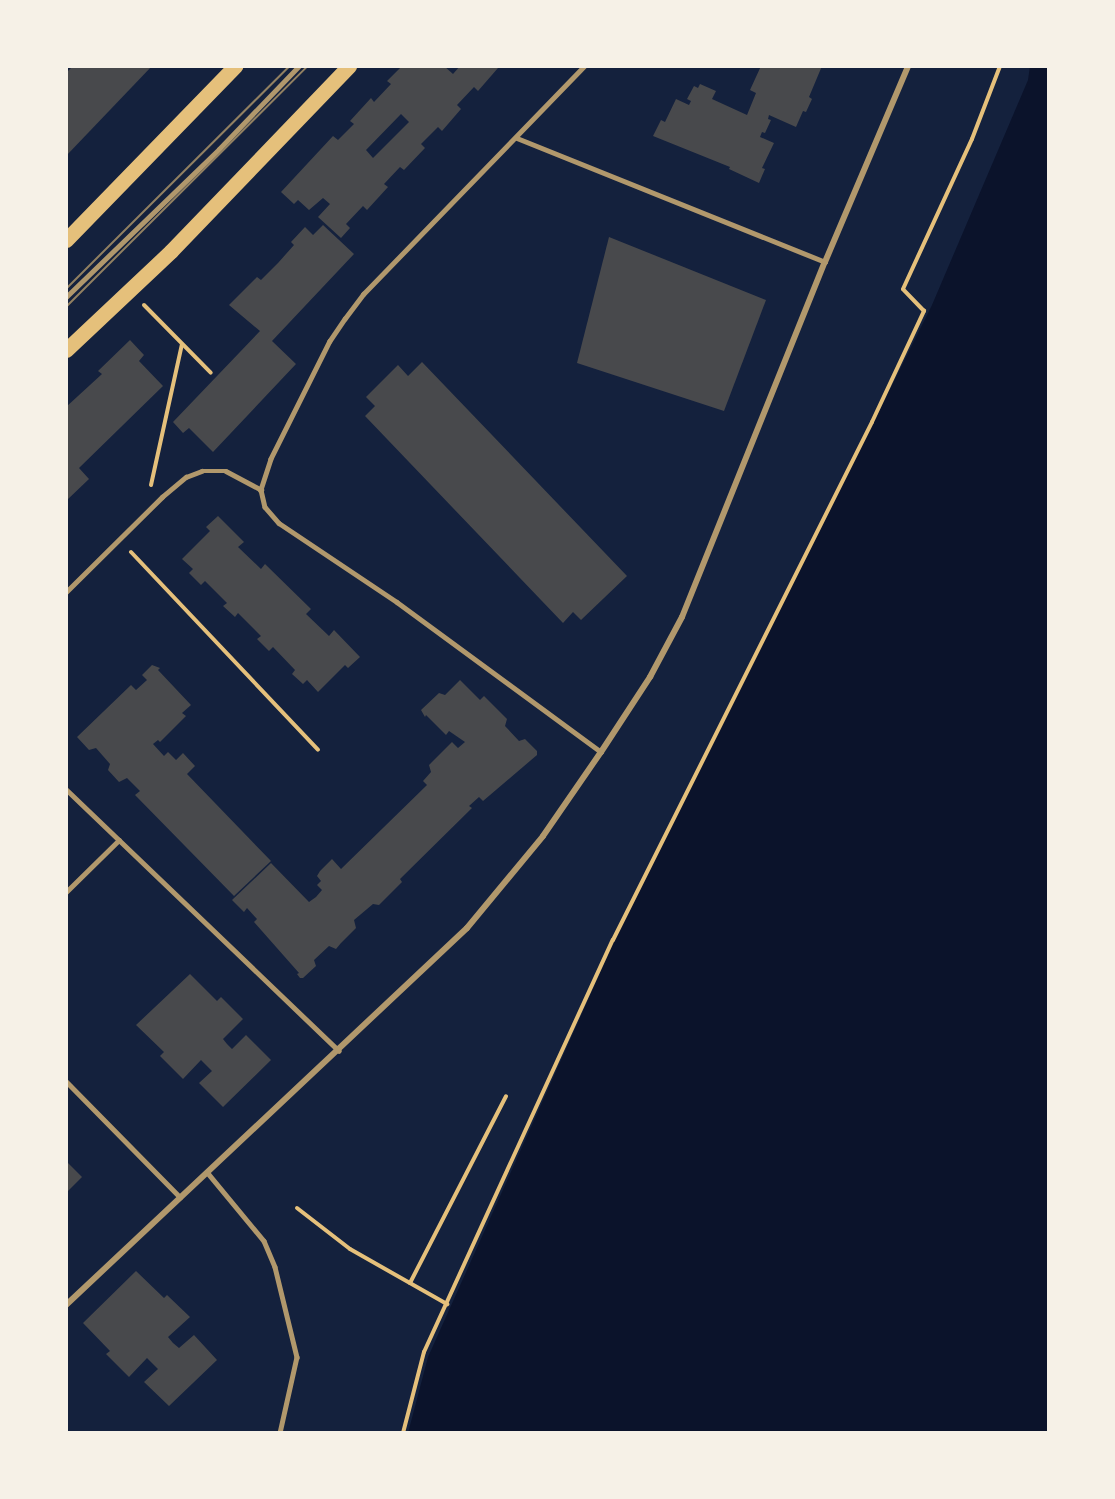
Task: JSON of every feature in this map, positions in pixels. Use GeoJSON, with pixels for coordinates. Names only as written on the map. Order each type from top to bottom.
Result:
{"type":"FeatureCollection","features":[{"type":"Feature","properties":{"kind":"main road"},"geometry":{"type":"LineString","coordinates":[[66,240],[235,66]]}},
{"type":"Feature","properties":{"kind":"main road"},"geometry":{"type":"LineString","coordinates":[[66,350],[171,251],[349,66]]}},
{"type":"Feature","properties":{"kind":"street"},"geometry":{"type":"LineString","coordinates":[[66,1305],[460,935],[543,837],[601,752],[650,677],[682,617],[825,262],[908,66]]}},
{"type":"Feature","properties":{"kind":"lane"},"geometry":{"type":"LineString","coordinates":[[66,297],[219,149],[299,66]]}},
{"type":"Feature","properties":{"kind":"lane"},"geometry":{"type":"LineString","coordinates":[[585,66],[364,294],[330,341],[270,459],[261,490],[265,507],[279,523],[404,607],[601,752]]}},
{"type":"Feature","properties":{"kind":"lane"},"geometry":{"type":"LineString","coordinates":[[517,138],[825,262]]}},
{"type":"Feature","properties":{"kind":"lane"},"geometry":{"type":"LineString","coordinates":[[66,592],[186,477],[202,471],[226,471],[261,490]]}},
{"type":"Feature","properties":{"kind":"lane"},"geometry":{"type":"LineString","coordinates":[[66,789],[339,1051]]}},
{"type":"Feature","properties":{"kind":"lane"},"geometry":{"type":"LineString","coordinates":[[66,892],[119,840]]}},
{"type":"Feature","properties":{"kind":"lane"},"geometry":{"type":"LineString","coordinates":[[66,1080],[180,1197]]}},
{"type":"Feature","properties":{"kind":"lane"},"geometry":{"type":"LineString","coordinates":[[207,1172],[264,1241],[275,1267],[297,1357],[280,1433]]}},
{"type":"Feature","properties":{"kind":"path"},"geometry":{"type":"LineString","coordinates":[[403,1433],[424,1352],[636,892],[872,422],[924,311],[903,289],[972,139],[1000,66]]}},
{"type":"Feature","properties":{"kind":"path"},"geometry":{"type":"LineString","coordinates":[[143,304],[211,373]]}},
{"type":"Feature","properties":{"kind":"path"},"geometry":{"type":"LineString","coordinates":[[144,515],[182,344]]}},
{"type":"Feature","properties":{"kind":"path"},"geometry":{"type":"LineString","coordinates":[[119,539],[318,750]]}},
{"type":"Feature","properties":{"kind":"path"},"geometry":{"type":"LineString","coordinates":[[410,1283],[506,1096]]}},
{"type":"Feature","properties":{"kind":"path"},"geometry":{"type":"LineString","coordinates":[[297,1208],[350,1249],[447,1304]]}},
{"type":"Feature","properties":{"kind":"water"},"geometry":{"type":"Polygon","coordinates":[[[1030,66],[1049,66],[1049,1433],[408,1433],[428,1357],[613,944],[932,305],[1028,80],[1030,66]]]}},
{"type":"Feature","properties":{"kind":"building"},"geometry":{"type":"Polygon","coordinates":[[[73,66],[152,66],[66,156],[66,73],[73,66]]]}},
{"type":"Feature","properties":{"kind":"building"},"geometry":{"type":"Polygon","coordinates":[[[402,66],[444,66],[453,74],[460,66],[496,66],[498,68],[478,91],[474,87],[457,105],[461,109],[442,131],[438,127],[421,144],[425,148],[404,170],[400,167],[384,184],[388,187],[367,210],[363,206],[346,224],[350,228],[341,238],[318,217],[330,204],[323,198],[309,210],[298,200],[294,204],[281,192],[333,136],[338,140],[354,124],[350,121],[371,98],[374,102],[391,84],[387,81],[402,66]],[[401,114],[366,150],[373,158],[409,122],[401,114]]]}},
{"type":"Feature","properties":{"kind":"building"},"geometry":{"type":"Polygon","coordinates":[[[761,66],[822,66],[809,97],[812,99],[806,112],[803,111],[796,127],[769,115],[768,119],[771,120],[765,133],[762,132],[760,137],[774,143],[762,168],[765,169],[759,183],[729,169],[730,167],[653,136],[661,120],[665,122],[676,99],[689,105],[691,101],[687,99],[694,86],[698,88],[700,84],[716,91],[712,99],[747,115],[756,93],[750,90],[761,66]]]}},
{"type":"Feature","properties":{"kind":"building"},"geometry":{"type":"Polygon","coordinates":[[[323,225],[354,254],[272,341],[296,364],[213,452],[189,428],[183,433],[173,422],[260,331],[229,305],[257,277],[261,280],[278,263],[294,245],[291,242],[305,227],[313,235],[323,225]]]}},
{"type":"Feature","properties":{"kind":"building"},"geometry":{"type":"Polygon","coordinates":[[[609,237],[766,300],[724,411],[577,363],[609,237]]]}},
{"type":"Feature","properties":{"kind":"building"},"geometry":{"type":"Polygon","coordinates":[[[130,340],[144,355],[139,361],[163,386],[79,468],[89,479],[66,501],[66,407],[102,374],[98,371],[130,340]]]}},
{"type":"Feature","properties":{"kind":"building"},"geometry":{"type":"Polygon","coordinates":[[[422,362],[627,576],[581,620],[573,612],[563,623],[365,416],[375,406],[366,397],[398,365],[408,376],[422,362]]]}},
{"type":"Feature","properties":{"kind":"building"},"geometry":{"type":"Polygon","coordinates":[[[218,516],[244,542],[238,547],[261,569],[265,564],[311,609],[306,614],[329,636],[334,630],[360,657],[348,668],[345,665],[318,692],[307,680],[303,684],[292,674],[295,670],[273,647],[269,651],[257,639],[261,636],[238,613],[235,617],[223,606],[227,603],[205,581],[201,585],[189,573],[193,569],[182,559],[210,531],[206,527],[218,516]]]}},
{"type":"Feature","properties":{"kind":"building"},"geometry":{"type":"Polygon","coordinates":[[[152,665],[160,668],[158,670],[191,705],[182,713],[186,716],[160,742],[158,740],[153,744],[164,756],[168,752],[176,760],[183,753],[195,766],[187,774],[271,861],[234,896],[135,795],[140,791],[127,778],[119,782],[108,770],[110,764],[96,748],[89,750],[77,737],[131,685],[136,690],[147,680],[142,675],[152,665]]]}},
{"type":"Feature","properties":{"kind":"building"},"geometry":{"type":"Polygon","coordinates":[[[460,680],[480,700],[484,696],[507,719],[505,726],[519,741],[525,739],[537,751],[537,755],[483,801],[479,797],[469,806],[472,808],[400,879],[402,882],[379,905],[373,904],[354,920],[356,928],[336,949],[329,946],[314,960],[316,966],[300,978],[297,974],[299,973],[254,922],[257,919],[247,908],[244,912],[232,900],[271,863],[309,902],[316,897],[322,890],[317,885],[321,881],[317,876],[320,871],[332,859],[341,869],[427,785],[423,781],[431,772],[429,765],[452,742],[458,748],[465,742],[449,731],[446,735],[426,715],[425,717],[421,710],[439,693],[445,695],[460,680]]]}},
{"type":"Feature","properties":{"kind":"building"},"geometry":{"type":"Polygon","coordinates":[[[190,974],[217,1001],[221,997],[243,1019],[223,1039],[227,1044],[232,1049],[246,1035],[271,1060],[223,1107],[199,1083],[212,1071],[201,1060],[183,1079],[160,1056],[164,1052],[136,1025],[190,974]]]}},
{"type":"Feature","properties":{"kind":"building"},"geometry":{"type":"Polygon","coordinates":[[[66,1161],[82,1177],[66,1193],[66,1161]]]}},
{"type":"Feature","properties":{"kind":"building"},"geometry":{"type":"Polygon","coordinates":[[[136,1271],[164,1298],[167,1295],[190,1317],[168,1337],[173,1343],[179,1348],[194,1335],[217,1360],[169,1406],[144,1382],[158,1369],[147,1358],[129,1377],[106,1354],[110,1351],[83,1323],[136,1271]]]}},
{"type":"Feature","properties":{"kind":"tram line"},"geometry":{"type":"LineString","coordinates":[[66,289],[290,66]]}},
{"type":"Feature","properties":{"kind":"tram line"},"geometry":{"type":"LineString","coordinates":[[66,307],[308,66]]}}]}
